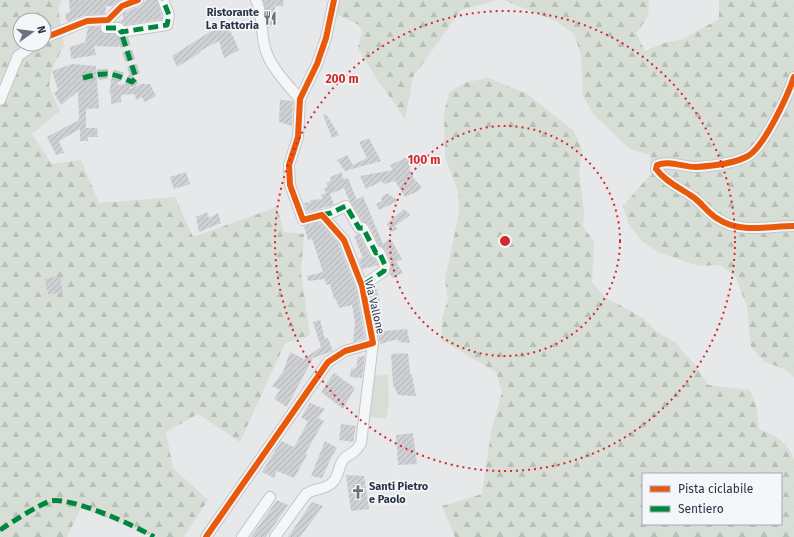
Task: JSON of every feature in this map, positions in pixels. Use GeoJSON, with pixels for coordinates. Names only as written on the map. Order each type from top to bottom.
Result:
{"type":"FeatureCollection","features":[{"type":"Feature","properties":{"kind":"street"},"geometry":{"type":"LineString","coordinates":[[52,35],[87,21],[108,20],[122,6],[138,0]]}},
{"type":"Feature","properties":{"kind":"street"},"geometry":{"type":"LineString","coordinates":[[106,28],[119,28],[122,32],[167,25],[168,15],[163,0]]}},
{"type":"Feature","properties":{"kind":"street"},"geometry":{"type":"LineString","coordinates":[[256,0],[262,18],[266,51],[275,68],[300,99],[318,64],[326,38],[334,0]]}},
{"type":"Feature","properties":{"kind":"street"},"geometry":{"type":"LineString","coordinates":[[0,100],[18,56],[24,52]]}},
{"type":"Feature","properties":{"kind":"street"},"geometry":{"type":"LineString","coordinates":[[794,77],[781,109],[769,129],[748,156],[710,166],[691,167],[664,162],[657,165],[656,169],[660,175],[672,184],[698,200],[719,220],[744,228],[755,229],[794,226]]}},
{"type":"Feature","properties":{"kind":"street","name":"Via Vallone"},"geometry":{"type":"LineString","coordinates":[[300,99],[298,137],[289,165],[290,185],[303,220],[331,213],[346,206],[359,228],[363,228],[376,253],[379,252],[384,265],[384,271],[362,286]]}},
{"type":"Feature","properties":{"kind":"street","name":"Via Vallone"},"geometry":{"type":"LineString","coordinates":[[275,537],[306,494],[312,489],[327,486],[333,483],[342,461],[354,454],[360,443],[373,342],[362,286],[344,240],[322,215]]}},
{"type":"Feature","properties":{"kind":"street","name":"Via Vallone"},"geometry":{"type":"LineString","coordinates":[[206,537],[328,362],[345,351],[373,342]]}},
{"type":"Feature","properties":{"kind":"street"},"geometry":{"type":"LineString","coordinates":[[242,537],[270,497]]}},
{"type":"Feature","properties":{"kind":"green space"},"geometry":{"type":"Polygon","coordinates":[[[0,0],[62,0],[58,8],[64,45],[52,69],[49,86],[60,111],[32,134],[52,164],[81,160],[99,203],[175,197],[193,237],[277,207],[284,232],[304,234],[301,272],[310,335],[285,343],[240,442],[198,414],[166,432],[173,468],[208,500],[184,537],[156,537],[81,508],[67,537],[0,537],[0,0]]]}},
{"type":"Feature","properties":{"kind":"green space"},"geometry":{"type":"Polygon","coordinates":[[[340,0],[497,0],[461,10],[413,77],[405,119],[375,76],[358,48],[362,31],[359,25],[337,14],[340,0]]]}},
{"type":"Feature","properties":{"kind":"green space"},"geometry":{"type":"Polygon","coordinates":[[[504,0],[649,0],[648,17],[636,33],[645,51],[664,43],[683,39],[719,19],[719,0],[794,0],[794,377],[784,369],[765,362],[751,347],[747,307],[736,277],[720,265],[699,266],[660,253],[642,241],[629,225],[623,206],[650,175],[650,155],[630,149],[594,115],[583,96],[581,55],[574,34],[558,22],[504,0]]]}},
{"type":"Feature","properties":{"kind":"green space"},"geometry":{"type":"Polygon","coordinates":[[[488,78],[526,93],[574,131],[582,150],[579,171],[584,213],[583,226],[594,242],[592,282],[605,297],[643,318],[657,332],[675,342],[697,368],[708,385],[750,390],[757,409],[759,429],[781,440],[792,454],[794,461],[794,537],[455,537],[442,506],[482,494],[491,432],[502,392],[496,372],[442,340],[442,319],[448,299],[445,279],[459,213],[458,192],[445,157],[444,114],[449,92],[467,82],[488,78]]]}},
{"type":"Feature","properties":{"kind":"green space"},"geometry":{"type":"Polygon","coordinates":[[[388,375],[389,402],[386,419],[366,416],[371,376],[388,375]]]}},
{"type":"Feature","properties":{"kind":"building"},"geometry":{"type":"Polygon","coordinates":[[[69,0],[120,0],[113,6],[106,6],[105,14],[85,15],[67,22],[65,14],[70,12],[69,0]]]}},
{"type":"Feature","properties":{"kind":"building"},"geometry":{"type":"Polygon","coordinates":[[[146,0],[157,0],[162,19],[125,25],[122,22],[116,22],[123,20],[123,14],[141,6],[146,0]]]}},
{"type":"Feature","properties":{"kind":"building","name":"Ristorante La Fattoria"},"geometry":{"type":"Polygon","coordinates":[[[263,0],[284,0],[283,6],[275,6],[274,26],[268,26],[263,0]]]}},
{"type":"Feature","properties":{"kind":"building"},"geometry":{"type":"Polygon","coordinates":[[[224,23],[233,36],[239,50],[224,58],[219,41],[200,51],[201,52],[177,67],[172,56],[224,23]]]}},
{"type":"Feature","properties":{"kind":"building"},"geometry":{"type":"Polygon","coordinates":[[[88,27],[100,27],[103,34],[115,34],[120,38],[119,47],[94,46],[96,55],[71,59],[70,47],[85,42],[88,27]]]}},
{"type":"Feature","properties":{"kind":"building"},"geometry":{"type":"Polygon","coordinates":[[[72,64],[96,66],[99,108],[86,109],[86,128],[97,128],[98,137],[88,137],[88,141],[80,141],[80,129],[59,141],[64,153],[56,155],[47,137],[79,120],[78,91],[61,105],[54,93],[58,90],[52,71],[72,64]]]}},
{"type":"Feature","properties":{"kind":"building"},"geometry":{"type":"Polygon","coordinates":[[[112,76],[117,77],[118,85],[129,84],[130,89],[141,84],[150,84],[156,96],[145,102],[142,97],[136,100],[135,94],[121,95],[121,102],[111,104],[111,93],[109,94],[112,76]]]}},
{"type":"Feature","properties":{"kind":"building"},"geometry":{"type":"Polygon","coordinates":[[[280,100],[293,101],[292,126],[279,122],[280,100]]]}},
{"type":"Feature","properties":{"kind":"building"},"geometry":{"type":"Polygon","coordinates":[[[326,114],[339,135],[332,138],[323,115],[326,114]]]}},
{"type":"Feature","properties":{"kind":"building"},"geometry":{"type":"Polygon","coordinates":[[[369,138],[381,161],[345,171],[337,160],[347,155],[353,165],[367,158],[359,142],[369,138]]]}},
{"type":"Feature","properties":{"kind":"building"},"geometry":{"type":"Polygon","coordinates":[[[408,157],[414,165],[409,167],[414,179],[422,187],[418,191],[405,197],[395,181],[384,184],[382,181],[366,189],[360,176],[393,170],[390,165],[408,157]]]}},
{"type":"Feature","properties":{"kind":"building"},"geometry":{"type":"Polygon","coordinates":[[[186,172],[190,184],[174,189],[170,177],[186,172]]]}},
{"type":"Feature","properties":{"kind":"building"},"geometry":{"type":"Polygon","coordinates":[[[342,172],[343,179],[348,178],[357,200],[363,196],[383,244],[390,238],[402,259],[396,262],[403,273],[392,278],[390,274],[391,263],[385,249],[379,246],[369,225],[363,222],[349,200],[344,188],[330,194],[334,205],[307,212],[304,203],[311,202],[310,200],[323,199],[321,195],[326,193],[324,189],[328,186],[326,184],[331,180],[330,177],[342,172]]]}},
{"type":"Feature","properties":{"kind":"building"},"geometry":{"type":"Polygon","coordinates":[[[387,193],[398,201],[379,210],[376,204],[382,201],[381,198],[387,193]]]}},
{"type":"Feature","properties":{"kind":"building"},"geometry":{"type":"Polygon","coordinates":[[[404,209],[410,215],[395,226],[398,229],[391,232],[387,224],[404,209]]]}},
{"type":"Feature","properties":{"kind":"building"},"geometry":{"type":"Polygon","coordinates":[[[207,212],[209,218],[218,213],[221,223],[199,232],[196,217],[207,212]]]}},
{"type":"Feature","properties":{"kind":"building"},"geometry":{"type":"Polygon","coordinates":[[[320,222],[338,243],[356,288],[365,338],[353,342],[355,323],[352,305],[339,308],[336,299],[334,299],[330,284],[326,285],[325,279],[308,281],[307,276],[323,272],[312,239],[308,240],[304,226],[320,222]]]}},
{"type":"Feature","properties":{"kind":"building"},"geometry":{"type":"Polygon","coordinates":[[[359,234],[370,256],[375,259],[378,265],[362,269],[359,259],[363,258],[354,236],[359,234]]]}},
{"type":"Feature","properties":{"kind":"building"},"geometry":{"type":"Polygon","coordinates":[[[60,276],[63,293],[48,294],[45,279],[60,276]]]}},
{"type":"Feature","properties":{"kind":"building"},"geometry":{"type":"Polygon","coordinates":[[[376,288],[380,301],[374,301],[383,331],[407,329],[410,343],[399,342],[398,339],[380,344],[369,290],[376,288]]]}},
{"type":"Feature","properties":{"kind":"building"},"geometry":{"type":"Polygon","coordinates":[[[320,320],[325,339],[328,338],[333,351],[313,358],[287,407],[274,399],[280,390],[272,386],[283,372],[290,352],[304,359],[321,347],[313,322],[320,320]]]}},
{"type":"Feature","properties":{"kind":"building"},"geometry":{"type":"Polygon","coordinates":[[[408,353],[410,374],[412,375],[416,396],[398,395],[393,385],[391,354],[408,353]]]}},
{"type":"Feature","properties":{"kind":"building"},"geometry":{"type":"Polygon","coordinates":[[[365,356],[362,378],[350,377],[351,369],[356,368],[358,357],[365,356]]]}},
{"type":"Feature","properties":{"kind":"building"},"geometry":{"type":"Polygon","coordinates":[[[334,373],[355,388],[343,409],[321,392],[334,373]]]}},
{"type":"Feature","properties":{"kind":"building"},"geometry":{"type":"Polygon","coordinates":[[[310,403],[325,409],[318,418],[324,421],[305,454],[307,455],[294,478],[277,471],[274,478],[262,472],[281,441],[294,447],[308,422],[301,417],[310,403]]]}},
{"type":"Feature","properties":{"kind":"building"},"geometry":{"type":"Polygon","coordinates":[[[341,424],[356,426],[353,442],[339,440],[341,424]]]}},
{"type":"Feature","properties":{"kind":"building"},"geometry":{"type":"Polygon","coordinates":[[[413,433],[417,464],[398,465],[396,435],[413,433]]]}},
{"type":"Feature","properties":{"kind":"building"},"geometry":{"type":"Polygon","coordinates":[[[325,441],[337,448],[322,478],[311,476],[325,441]]]}},
{"type":"Feature","properties":{"kind":"building","name":"Santi Pietro e Paolo"},"geometry":{"type":"Polygon","coordinates":[[[346,475],[364,476],[369,509],[351,511],[346,475]]]}},
{"type":"Feature","properties":{"kind":"building"},"geometry":{"type":"Polygon","coordinates":[[[277,500],[288,505],[266,537],[251,537],[277,500]]]}},
{"type":"Feature","properties":{"kind":"building"},"geometry":{"type":"Polygon","coordinates":[[[312,502],[323,506],[300,537],[288,537],[312,502]]]}},
{"type":"Feature","properties":{"kind":"tunnel"},"geometry":{"type":"LineString","coordinates":[[83,78],[102,74],[119,76],[132,82],[136,78],[121,32]]}},
{"type":"Feature","properties":{"kind":"marked path"},"geometry":{"type":"LineString","coordinates":[[106,28],[119,28],[121,32],[167,25],[169,15],[163,0]]}},
{"type":"Feature","properties":{"kind":"marked path"},"geometry":{"type":"LineString","coordinates":[[83,78],[102,74],[119,76],[132,82],[136,78],[121,32]]}},
{"type":"Feature","properties":{"kind":"marked path"},"geometry":{"type":"LineString","coordinates":[[322,215],[331,213],[346,206],[359,228],[363,228],[376,253],[379,252],[385,265],[384,271],[362,286]]}},
{"type":"Feature","properties":{"kind":"marked path"},"geometry":{"type":"LineString","coordinates":[[0,530],[46,503],[51,501],[61,501],[88,507],[154,537]]}},
{"type":"Feature","properties":{"kind":"cycle path"},"geometry":{"type":"LineString","coordinates":[[52,35],[87,21],[108,20],[122,6],[138,0]]}},
{"type":"Feature","properties":{"kind":"cycle path"},"geometry":{"type":"LineString","coordinates":[[206,537],[328,362],[345,351],[373,343],[362,286],[344,240],[322,215],[303,220],[290,185],[289,165],[298,137],[300,99],[317,64],[326,38],[334,0]]}},
{"type":"Feature","properties":{"kind":"cycle path"},"geometry":{"type":"LineString","coordinates":[[794,77],[787,96],[775,120],[761,142],[748,156],[729,163],[696,167],[666,163],[657,165],[656,169],[668,180],[697,200],[714,216],[727,224],[746,228],[794,226]]}},
{"type":"Feature","properties":{"kind":"place","name":"Ristorante La Fattoria"},"geometry":{"type":"Point","coordinates":[270,18]}},
{"type":"Feature","properties":{"kind":"place","name":"Santi Pietro e Paolo"},"geometry":{"type":"Point","coordinates":[358,492]}}]}
